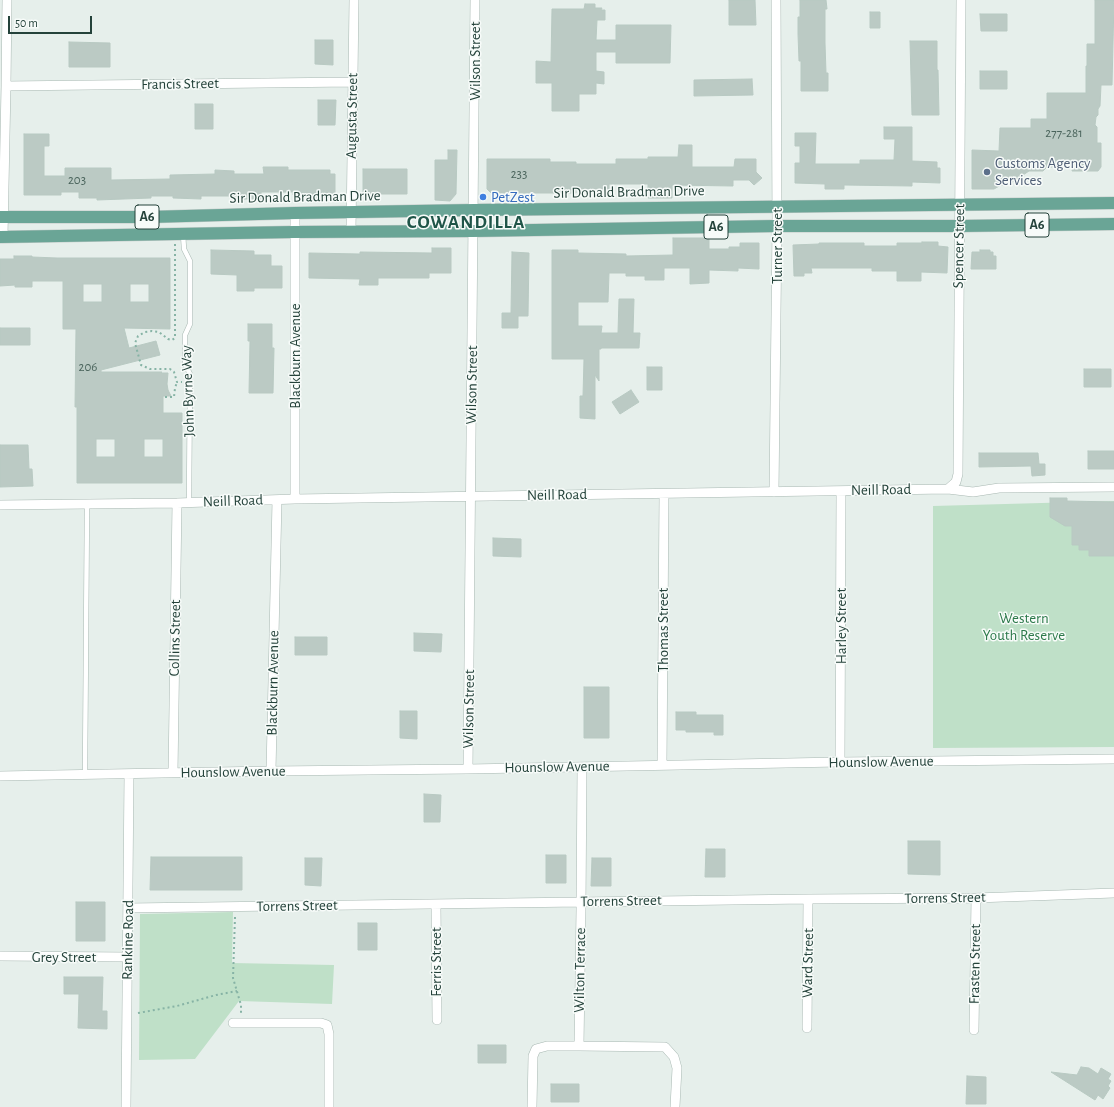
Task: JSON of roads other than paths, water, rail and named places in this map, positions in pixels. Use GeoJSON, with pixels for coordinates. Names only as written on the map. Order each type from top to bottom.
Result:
{"type":"FeatureCollection","features":[{"type":"Feature","properties":{"kind":"main road"},"geometry":{"type":"LineString","coordinates":[[1074,203],[1114,195]]}},
{"type":"Feature","properties":{"kind":"main road","name":"Sir Donald Bradman Drive"},"geometry":{"type":"LineString","coordinates":[[2,217],[149,217],[474,210],[1114,203]]}},
{"type":"Feature","properties":{"kind":"main road","name":"A6"},"geometry":{"type":"LineString","coordinates":[[1,237],[777,226],[1114,224]]}},
{"type":"Feature","properties":{"kind":"street"},"geometry":{"type":"LineString","coordinates":[[1,237],[6,86],[6,0]]}},
{"type":"Feature","properties":{"kind":"street","name":"Augusta Street"},"geometry":{"type":"LineString","coordinates":[[351,232],[354,0]]}},
{"type":"Feature","properties":{"kind":"street","name":"Wilson Street"},"geometry":{"type":"LineString","coordinates":[[468,769],[475,0]]}},
{"type":"Feature","properties":{"kind":"street","name":"Turner Street"},"geometry":{"type":"LineString","coordinates":[[774,492],[777,226],[776,0]]}},
{"type":"Feature","properties":{"kind":"street","name":"Spencer Street"},"geometry":{"type":"LineString","coordinates":[[948,489],[956,482],[958,474],[961,0]]}},
{"type":"Feature","properties":{"kind":"street","name":"Francis Street"},"geometry":{"type":"LineString","coordinates":[[6,86],[353,82]]}},
{"type":"Feature","properties":{"kind":"street","name":"Blackburn Avenue"},"geometry":{"type":"LineString","coordinates":[[294,213],[295,499]]}},
{"type":"Feature","properties":{"kind":"street","name":"Neill Road"},"geometry":{"type":"LineString","coordinates":[[0,504],[177,503],[295,499],[948,489],[973,492],[1000,488],[1114,486]]}},
{"type":"Feature","properties":{"kind":"street","name":"Harley Street"},"geometry":{"type":"LineString","coordinates":[[840,762],[841,491]]}},
{"type":"Feature","properties":{"kind":"street","name":"Thomas Street"},"geometry":{"type":"LineString","coordinates":[[662,765],[664,494]]}},
{"type":"Feature","properties":{"kind":"street","name":"Blackburn Avenue"},"geometry":{"type":"LineString","coordinates":[[271,771],[277,500]]}},
{"type":"Feature","properties":{"kind":"street","name":"Collins Street"},"geometry":{"type":"LineString","coordinates":[[173,773],[177,503]]}},
{"type":"Feature","properties":{"kind":"street","name":"Hounslow Avenue"},"geometry":{"type":"LineString","coordinates":[[0,776],[1114,759]]}},
{"type":"Feature","properties":{"kind":"street","name":"Wilton Terrace"},"geometry":{"type":"LineString","coordinates":[[579,1046],[582,902],[582,767]]}},
{"type":"Feature","properties":{"kind":"street","name":"Rankine Road"},"geometry":{"type":"LineString","coordinates":[[126,1107],[129,774]]}},
{"type":"Feature","properties":{"kind":"street","name":"Torrens Street"},"geometry":{"type":"LineString","coordinates":[[128,908],[976,898],[1114,893]]}},
{"type":"Feature","properties":{"kind":"street","name":"Frasten Street"},"geometry":{"type":"LineString","coordinates":[[974,1030],[976,898]]}},
{"type":"Feature","properties":{"kind":"street","name":"Ward Street"},"geometry":{"type":"LineString","coordinates":[[807,1028],[808,899]]}},
{"type":"Feature","properties":{"kind":"street","name":"Ferris Street"},"geometry":{"type":"LineString","coordinates":[[436,904],[436,1020]]}},
{"type":"Feature","properties":{"kind":"street","name":"Grey Street"},"geometry":{"type":"LineString","coordinates":[[0,956],[128,957]]}},
{"type":"Feature","properties":{"kind":"street"},"geometry":{"type":"LineString","coordinates":[[234,1023],[321,1022],[327,1025],[329,1034],[328,1107]]}},
{"type":"Feature","properties":{"kind":"street"},"geometry":{"type":"LineString","coordinates":[[532,1107],[533,1056],[536,1050],[547,1046],[665,1047],[674,1057],[677,1068],[675,1107]]}},
{"type":"Feature","properties":{"kind":"lane","name":"John Byrne Way"},"geometry":{"type":"LineString","coordinates":[[184,234],[184,250],[190,261],[190,324],[185,334],[185,364],[190,374],[190,502]]}},
{"type":"Feature","properties":{"kind":"lane"},"geometry":{"type":"LineString","coordinates":[[85,775],[87,504]]}},
{"type":"Feature","properties":{"kind":"place","name":"Customs Agency Services"},"geometry":{"type":"Point","coordinates":[987,172]}},
{"type":"Feature","properties":{"kind":"place","name":"PetZest"},"geometry":{"type":"Point","coordinates":[483,197]}},
{"type":"Feature","properties":{"kind":"district","name":"COWANDILLA"},"geometry":{"type":"Point","coordinates":[466,222]}},
{"type":"Feature","properties":{"kind":"park label","name":"Western Youth Reserve"},"geometry":{"type":"Point","coordinates":[1024,626]}}]}
